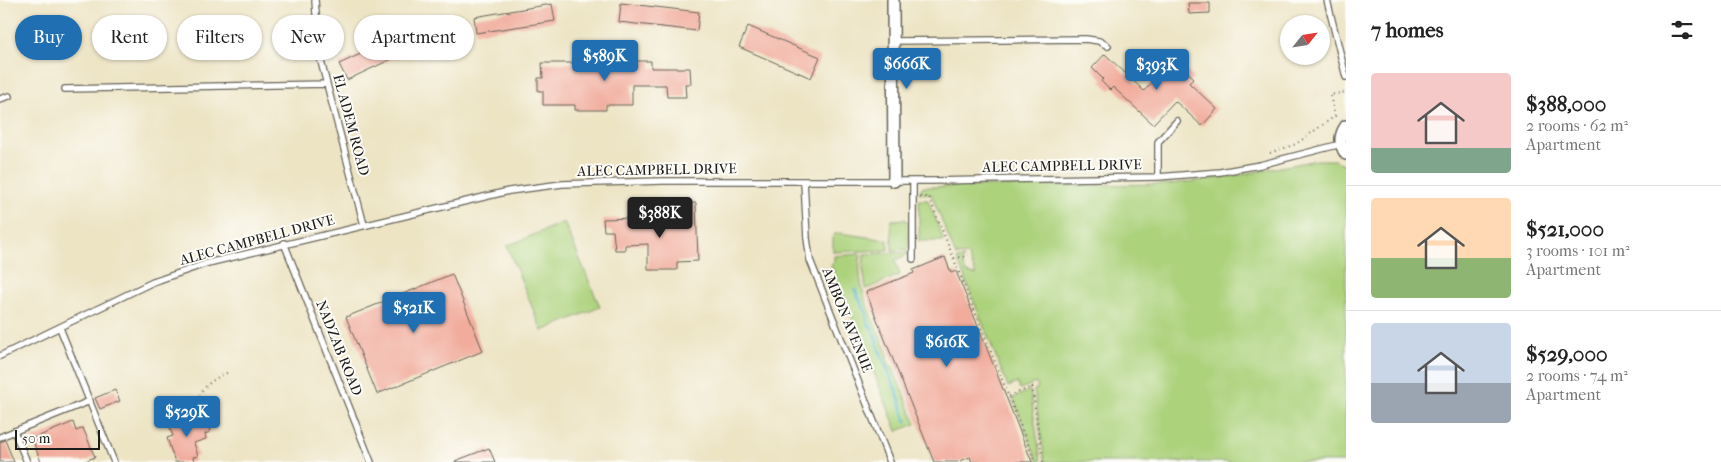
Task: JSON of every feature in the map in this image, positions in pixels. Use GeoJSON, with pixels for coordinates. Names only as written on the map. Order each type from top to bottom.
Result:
{"type":"FeatureCollection","features":[{"type":"Feature","properties":{"kind":"street"},"geometry":{"type":"LineString","coordinates":[[893,0],[894,181]]}},
{"type":"Feature","properties":{"kind":"street"},"geometry":{"type":"LineString","coordinates":[[1343,149],[1342,131],[1346,126]]}},
{"type":"Feature","properties":{"kind":"lane","name":"EL ADEM ROAD"},"geometry":{"type":"LineString","coordinates":[[315,0],[319,54],[364,225]]}},
{"type":"Feature","properties":{"kind":"lane"},"geometry":{"type":"LineString","coordinates":[[1327,0],[1346,77]]}},
{"type":"Feature","properties":{"kind":"lane"},"geometry":{"type":"LineString","coordinates":[[893,41],[1086,39],[1099,41],[1108,46]]}},
{"type":"Feature","properties":{"kind":"lane"},"geometry":{"type":"LineString","coordinates":[[65,89],[327,84]]}},
{"type":"Feature","properties":{"kind":"lane"},"geometry":{"type":"LineString","coordinates":[[0,99],[9,96]]}},
{"type":"Feature","properties":{"kind":"lane"},"geometry":{"type":"LineString","coordinates":[[1158,177],[1158,142],[1177,121]]}},
{"type":"Feature","properties":{"kind":"lane","name":"ALEC CAMPBELL DRIVE"},"geometry":{"type":"LineString","coordinates":[[0,356],[153,282],[208,263],[284,243],[509,191],[562,184],[662,181],[913,181],[1158,177],[1220,172],[1343,149]]}},
{"type":"Feature","properties":{"kind":"lane","name":"AMBON AVENUE"},"geometry":{"type":"LineString","coordinates":[[804,181],[810,260],[890,462]]}},
{"type":"Feature","properties":{"kind":"lane"},"geometry":{"type":"LineString","coordinates":[[913,181],[913,259]]}},
{"type":"Feature","properties":{"kind":"lane","name":"NADZAB ROAD"},"geometry":{"type":"LineString","coordinates":[[284,243],[371,462]]}},
{"type":"Feature","properties":{"kind":"lane"},"geometry":{"type":"LineString","coordinates":[[60,328],[114,462]]}},
{"type":"Feature","properties":{"kind":"lane"},"geometry":{"type":"LineString","coordinates":[[0,437],[90,401]]}},
{"type":"Feature","properties":{"kind":"lane"},"geometry":{"type":"LineString","coordinates":[[14,431],[27,462]]}},
{"type":"Feature","properties":{"kind":"path"},"geometry":{"type":"LineString","coordinates":[[1268,153],[1296,144],[1335,116],[1330,95],[1346,92]]}},
{"type":"Feature","properties":{"kind":"path"},"geometry":{"type":"LineString","coordinates":[[913,197],[929,196],[1036,462]]}},
{"type":"Feature","properties":{"kind":"path"},"geometry":{"type":"LineString","coordinates":[[954,258],[969,256]]}},
{"type":"Feature","properties":{"kind":"path"},"geometry":{"type":"LineString","coordinates":[[192,419],[194,405],[200,392],[211,380],[227,372]]}},
{"type":"Feature","properties":{"kind":"path"},"geometry":{"type":"LineString","coordinates":[[1009,396],[1037,385]]}},
{"type":"Feature","properties":{"kind":"path"},"geometry":{"type":"LineString","coordinates":[[1032,387],[1043,462]]}},
{"type":"Feature","properties":{"kind":"green space"},"geometry":{"type":"Polygon","coordinates":[[[1317,160],[1334,160],[1346,165],[1346,462],[1045,462],[1034,390],[1038,388],[1036,383],[1020,389],[1017,383],[1008,387],[957,259],[964,258],[962,261],[966,273],[976,275],[968,255],[956,256],[931,194],[919,193],[922,187],[1170,184],[1229,177],[1317,160]]]}},
{"type":"Feature","properties":{"kind":"green space"},"geometry":{"type":"Polygon","coordinates":[[[919,200],[928,200],[944,241],[919,241],[919,200]]]}},
{"type":"Feature","properties":{"kind":"green space"},"geometry":{"type":"Polygon","coordinates":[[[905,219],[909,223],[909,249],[892,250],[891,221],[905,219]]]}},
{"type":"Feature","properties":{"kind":"green space"},"geometry":{"type":"Polygon","coordinates":[[[564,222],[600,307],[542,331],[507,246],[564,222]]]}},
{"type":"Feature","properties":{"kind":"green space"},"geometry":{"type":"Polygon","coordinates":[[[839,233],[888,240],[888,250],[833,252],[833,237],[839,233]]]}},
{"type":"Feature","properties":{"kind":"green space"},"geometry":{"type":"Polygon","coordinates":[[[909,252],[909,254],[895,260],[900,275],[866,289],[863,269],[864,254],[909,252]]]}},
{"type":"Feature","properties":{"kind":"green space"},"geometry":{"type":"Polygon","coordinates":[[[861,254],[861,280],[867,306],[888,355],[886,356],[890,366],[892,366],[916,424],[897,431],[831,265],[834,262],[834,256],[861,254]]]}},
{"type":"Feature","properties":{"kind":"green space"},"geometry":{"type":"Polygon","coordinates":[[[1030,390],[1041,462],[1038,462],[1013,398],[1030,390]]]}},
{"type":"Feature","properties":{"kind":"building"},"geometry":{"type":"Polygon","coordinates":[[[621,3],[699,12],[697,31],[619,22],[621,3]]]}},
{"type":"Feature","properties":{"kind":"building"},"geometry":{"type":"Polygon","coordinates":[[[1188,3],[1210,3],[1210,13],[1189,14],[1188,3]]]}},
{"type":"Feature","properties":{"kind":"building"},"geometry":{"type":"Polygon","coordinates":[[[552,4],[555,21],[476,33],[474,17],[552,4]]]}},
{"type":"Feature","properties":{"kind":"building"},"geometry":{"type":"Polygon","coordinates":[[[748,26],[820,57],[811,78],[739,47],[748,26]]]}},
{"type":"Feature","properties":{"kind":"building"},"geometry":{"type":"Polygon","coordinates":[[[1105,54],[1144,91],[1168,64],[1173,68],[1178,63],[1194,78],[1189,83],[1217,109],[1202,126],[1175,101],[1153,124],[1113,87],[1110,90],[1101,81],[1103,79],[1092,68],[1105,54]]]}},
{"type":"Feature","properties":{"kind":"building"},"geometry":{"type":"Polygon","coordinates":[[[354,57],[354,60],[390,60],[347,80],[339,64],[354,57]]]}},
{"type":"Feature","properties":{"kind":"building"},"geometry":{"type":"Polygon","coordinates":[[[573,57],[606,57],[606,61],[651,61],[651,68],[690,68],[691,84],[685,84],[686,97],[667,97],[666,85],[632,85],[632,105],[606,105],[606,110],[575,110],[575,105],[543,105],[543,91],[538,91],[538,78],[543,78],[542,63],[573,63],[573,57]]]}},
{"type":"Feature","properties":{"kind":"building"},"geometry":{"type":"Polygon","coordinates":[[[680,203],[696,203],[698,261],[677,262],[677,270],[648,270],[648,244],[625,245],[625,250],[615,250],[613,231],[604,231],[603,219],[635,218],[635,224],[639,223],[639,225],[680,225],[680,203]]]}},
{"type":"Feature","properties":{"kind":"building"},"geometry":{"type":"Polygon","coordinates":[[[945,257],[951,273],[956,271],[1032,462],[972,462],[970,457],[958,462],[934,462],[866,292],[914,273],[913,270],[945,257]]]}},
{"type":"Feature","properties":{"kind":"building"},"geometry":{"type":"Polygon","coordinates":[[[452,274],[483,351],[377,394],[346,317],[452,274]]]}},
{"type":"Feature","properties":{"kind":"building"},"geometry":{"type":"Polygon","coordinates":[[[115,390],[120,401],[100,409],[95,398],[115,390]]]}},
{"type":"Feature","properties":{"kind":"building"},"geometry":{"type":"Polygon","coordinates":[[[203,415],[205,421],[207,420],[210,432],[205,434],[206,439],[194,443],[198,456],[193,457],[194,462],[175,462],[167,438],[173,436],[169,426],[203,415]]]}},
{"type":"Feature","properties":{"kind":"building"},"geometry":{"type":"Polygon","coordinates":[[[73,422],[76,431],[83,428],[95,457],[83,462],[41,462],[32,439],[73,422]]]}},
{"type":"Feature","properties":{"kind":"building"},"geometry":{"type":"Polygon","coordinates":[[[5,440],[14,462],[0,462],[0,442],[5,440]]]}},
{"type":"Feature","properties":{"kind":"building"},"geometry":{"type":"Polygon","coordinates":[[[489,448],[495,462],[455,462],[455,461],[489,448]]]}},
{"type":"Feature","properties":{"kind":"waterway"},"geometry":{"type":"LineString","coordinates":[[855,290],[866,313],[868,323],[873,330],[906,421]]}}]}
